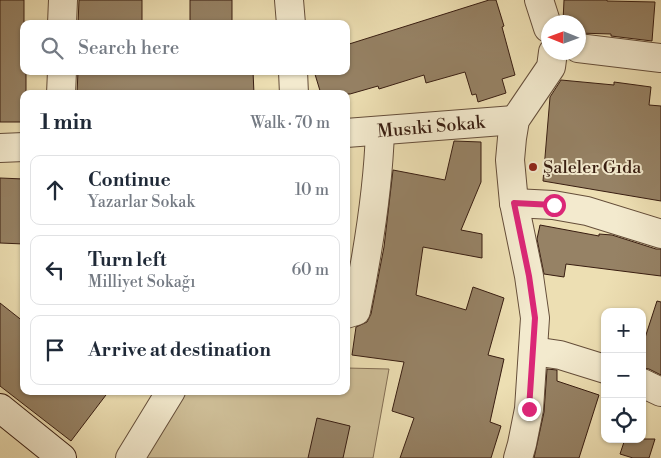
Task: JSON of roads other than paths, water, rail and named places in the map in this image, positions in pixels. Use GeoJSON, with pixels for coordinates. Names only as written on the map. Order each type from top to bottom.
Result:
{"type":"FeatureCollection","features":[{"type":"Feature","properties":{"kind":"street"},"geometry":{"type":"LineString","coordinates":[[62,20],[63,0]]}},
{"type":"Feature","properties":{"kind":"street"},"geometry":{"type":"LineString","coordinates":[[290,0],[291,20]]}},
{"type":"Feature","properties":{"kind":"street"},"geometry":{"type":"LineString","coordinates":[[539,0],[544,15]]}},
{"type":"Feature","properties":{"kind":"street"},"geometry":{"type":"LineString","coordinates":[[586,49],[661,58]]}},
{"type":"Feature","properties":{"kind":"street"},"geometry":{"type":"LineString","coordinates":[[518,458],[529,409],[535,318],[529,276],[514,203],[510,160],[516,120],[551,67],[552,60]]}},
{"type":"Feature","properties":{"kind":"street"},"geometry":{"type":"LineString","coordinates":[[61,90],[62,75]]}},
{"type":"Feature","properties":{"kind":"street"},"geometry":{"type":"LineString","coordinates":[[293,75],[294,90]]}},
{"type":"Feature","properties":{"kind":"street","name":"Musıki Sokak"},"geometry":{"type":"LineString","coordinates":[[350,133],[516,120]]}},
{"type":"Feature","properties":{"kind":"street"},"geometry":{"type":"LineString","coordinates":[[350,313],[356,312],[360,291],[371,222],[379,158],[380,131]]}},
{"type":"Feature","properties":{"kind":"street"},"geometry":{"type":"LineString","coordinates":[[0,148],[20,147]]}},
{"type":"Feature","properties":{"kind":"street"},"geometry":{"type":"LineString","coordinates":[[514,203],[554,205],[587,210],[661,234]]}},
{"type":"Feature","properties":{"kind":"street"},"geometry":{"type":"LineString","coordinates":[[533,351],[560,355],[601,367]]}},
{"type":"Feature","properties":{"kind":"street"},"geometry":{"type":"LineString","coordinates":[[646,385],[661,392]]}},
{"type":"Feature","properties":{"kind":"street"},"geometry":{"type":"LineString","coordinates":[[130,458],[169,395]]}},
{"type":"Feature","properties":{"kind":"street"},"geometry":{"type":"LineString","coordinates":[[0,408],[62,458]]}},
{"type":"Feature","properties":{"kind":"place","name":"Şaleler Gıda"},"geometry":{"type":"Point","coordinates":[533,167]}}]}
